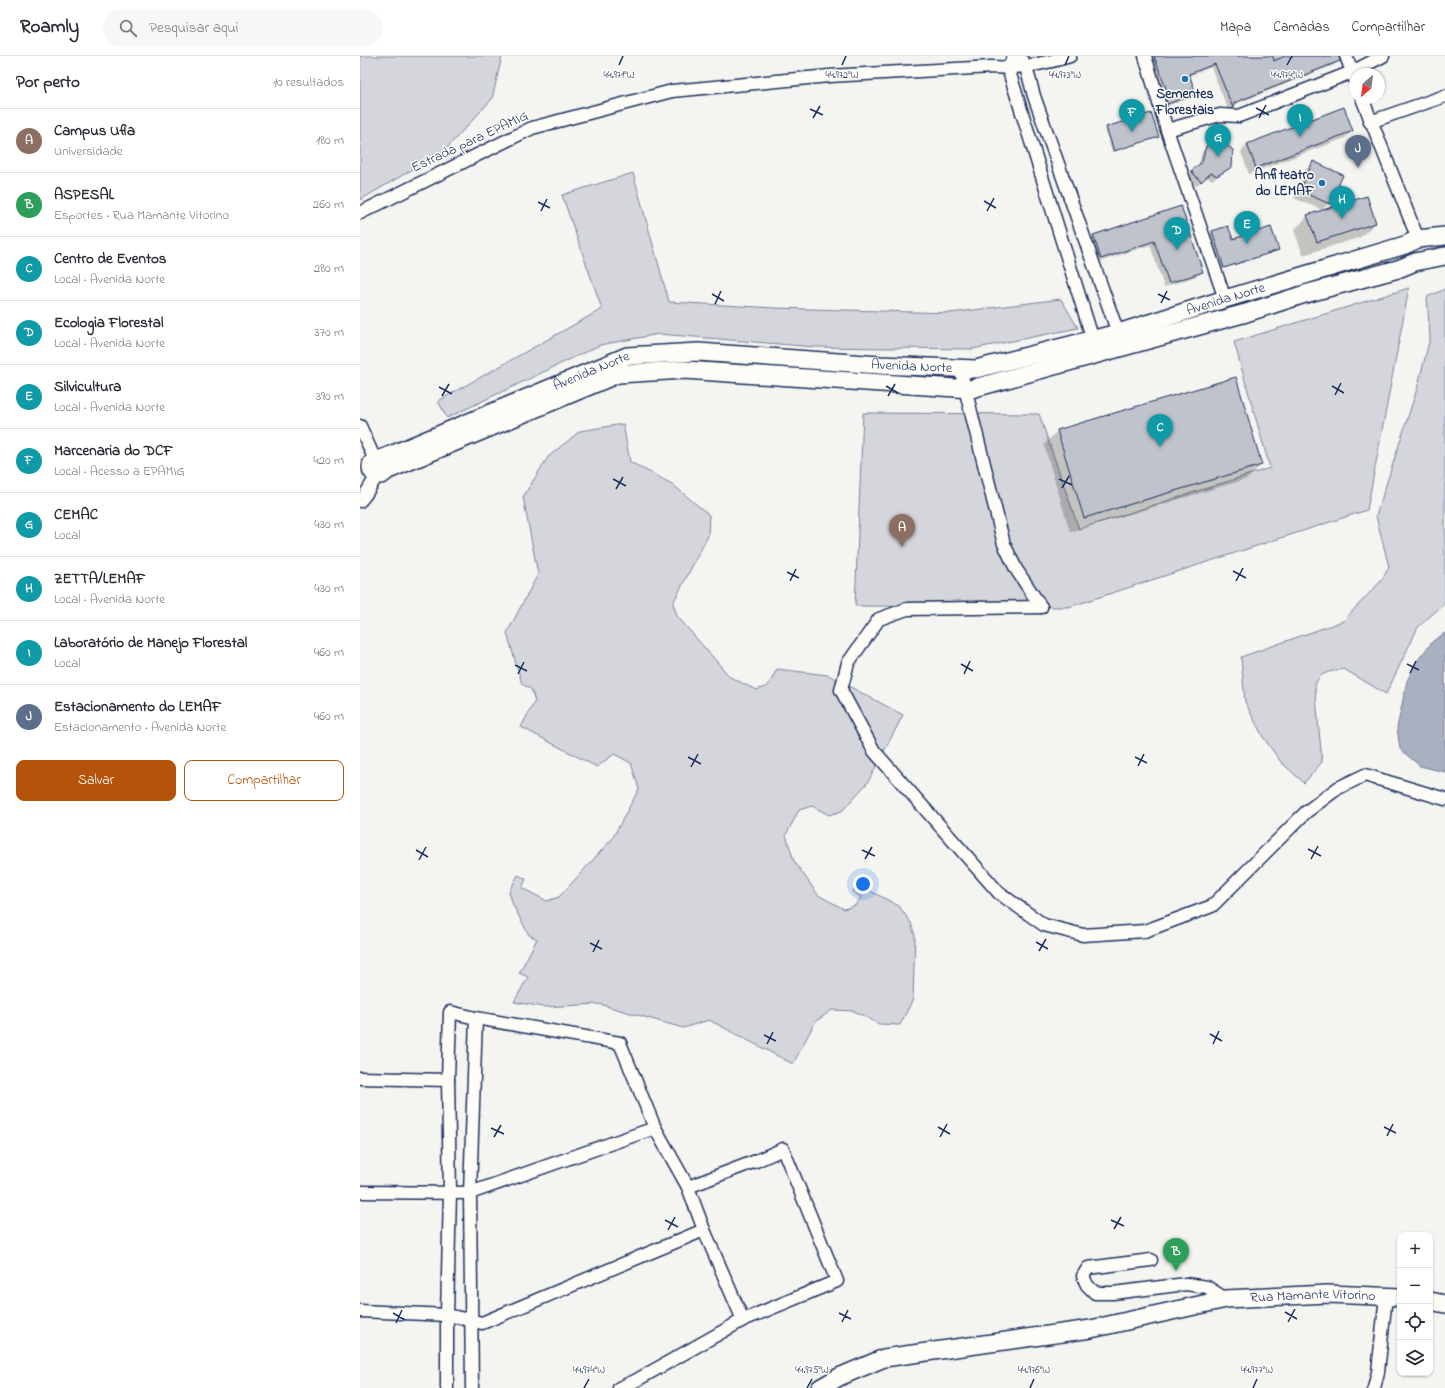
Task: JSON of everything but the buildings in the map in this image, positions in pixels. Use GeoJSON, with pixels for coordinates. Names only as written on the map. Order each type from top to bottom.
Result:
{"type":"FeatureCollection","features":[{"type":"Feature","properties":{"kind":"street"},"geometry":{"type":"LineString","coordinates":[[1014,56],[1008,68],[1093,340]]}},
{"type":"Feature","properties":{"kind":"street","name":"Estrada para EPAMIG"},"geometry":{"type":"LineString","coordinates":[[360,213],[532,128],[672,91],[829,76],[992,67],[1008,68],[1023,61],[1054,61],[1070,56]]}},
{"type":"Feature","properties":{"kind":"street"},"geometry":{"type":"LineString","coordinates":[[1145,56],[1167,130],[1225,299]]}},
{"type":"Feature","properties":{"kind":"street"},"geometry":{"type":"LineString","coordinates":[[1346,56],[1351,68]]}},
{"type":"Feature","properties":{"kind":"street"},"geometry":{"type":"LineString","coordinates":[[1366,68],[1383,56]]}},
{"type":"Feature","properties":{"kind":"street"},"geometry":{"type":"LineString","coordinates":[[1023,61],[1118,333]]}},
{"type":"Feature","properties":{"kind":"street"},"geometry":{"type":"LineString","coordinates":[[1167,130],[1220,115],[1240,116],[1349,78]]}},
{"type":"Feature","properties":{"kind":"street"},"geometry":{"type":"LineString","coordinates":[[1370,122],[1445,96]]}},
{"type":"Feature","properties":{"kind":"street"},"geometry":{"type":"LineString","coordinates":[[1364,104],[1370,122],[1424,240],[1436,247],[1440,256]]}},
{"type":"Feature","properties":{"kind":"street"},"geometry":{"type":"LineString","coordinates":[[1054,214],[1074,207]]}},
{"type":"Feature","properties":{"kind":"street"},"geometry":{"type":"LineString","coordinates":[[1415,262],[1407,255],[1424,240]]}},
{"type":"Feature","properties":{"kind":"street","name":"Avenida Norte"},"geometry":{"type":"LineString","coordinates":[[380,466],[627,356],[698,352],[880,365],[976,369],[1118,333],[1225,299],[1424,240]]}},
{"type":"Feature","properties":{"kind":"street","name":"Avenida Norte"},"geometry":{"type":"LineString","coordinates":[[380,466],[618,374],[684,370],[971,389],[1246,313],[1305,294],[1440,256]]}},
{"type":"Feature","properties":{"kind":"street"},"geometry":{"type":"LineString","coordinates":[[960,368],[1004,544],[1016,569],[1041,607],[907,609],[879,619],[848,664],[841,690],[874,751],[999,893],[1044,925],[1083,935],[1145,931],[1212,906],[1306,812],[1338,788],[1365,775],[1445,799]]}},
{"type":"Feature","properties":{"kind":"street"},"geometry":{"type":"LineString","coordinates":[[360,426],[380,466],[365,495],[360,501]]}},
{"type":"Feature","properties":{"kind":"street"},"geometry":{"type":"LineString","coordinates":[[447,1388],[450,1192],[448,1080],[450,1012],[476,1018],[620,1043],[655,1128],[688,1187],[704,1230],[743,1320]]}},
{"type":"Feature","properties":{"kind":"street"},"geometry":{"type":"LineString","coordinates":[[472,1388],[470,1320],[470,1193],[476,1018]]}},
{"type":"Feature","properties":{"kind":"street"},"geometry":{"type":"LineString","coordinates":[[360,1078],[448,1080]]}},
{"type":"Feature","properties":{"kind":"street"},"geometry":{"type":"LineString","coordinates":[[360,1192],[470,1193],[655,1128]]}},
{"type":"Feature","properties":{"kind":"street"},"geometry":{"type":"LineString","coordinates":[[619,1388],[635,1381],[743,1320],[837,1281],[783,1149],[688,1187]]}},
{"type":"Feature","properties":{"kind":"street"},"geometry":{"type":"LineString","coordinates":[[360,1311],[447,1315],[482,1323],[704,1230]]}},
{"type":"Feature","properties":{"kind":"street"},"geometry":{"type":"LineString","coordinates":[[1151,1260],[1088,1268],[1083,1276],[1087,1285],[1096,1293],[1113,1293],[1186,1284],[1207,1287],[1226,1299]]}},
{"type":"Feature","properties":{"kind":"street","name":"Rua Mamante Vitorino"},"geometry":{"type":"LineString","coordinates":[[820,1388],[839,1377],[884,1358],[1091,1329],[1226,1299],[1328,1294],[1393,1296]]}},
{"type":"Feature","properties":{"kind":"street"},"geometry":{"type":"LineString","coordinates":[[1374,1388],[1393,1296]]}},
{"type":"Feature","properties":{"kind":"street"},"geometry":{"type":"LineString","coordinates":[[1433,1302],[1445,1304]]}},
{"type":"Feature","properties":{"kind":"shaded area"},"geometry":{"type":"Polygon","coordinates":[[[360,56],[502,56],[492,99],[444,151],[360,200],[360,56]]]}},
{"type":"Feature","properties":{"kind":"shaded area"},"geometry":{"type":"Polygon","coordinates":[[[633,173],[669,302],[775,308],[950,313],[1061,299],[1078,328],[972,349],[815,347],[659,334],[600,345],[447,418],[438,401],[602,309],[562,195],[633,173]]]}},
{"type":"Feature","properties":{"kind":"shaded area"},"geometry":{"type":"Polygon","coordinates":[[[1409,288],[1367,510],[1069,607],[855,606],[863,413],[1039,414],[1079,529],[1270,468],[1234,342],[1409,288]]]}},
{"type":"Feature","properties":{"kind":"shaded area"},"geometry":{"type":"Polygon","coordinates":[[[1445,289],[1445,603],[1418,627],[1386,694],[1344,669],[1326,673],[1319,678],[1315,687],[1322,762],[1304,783],[1281,762],[1263,737],[1245,702],[1241,657],[1343,621],[1381,581],[1389,567],[1376,516],[1417,389],[1430,338],[1427,297],[1445,289]]]}},
{"type":"Feature","properties":{"kind":"shaded area"},"geometry":{"type":"Polygon","coordinates":[[[623,424],[630,462],[672,484],[709,515],[708,536],[673,603],[677,616],[730,677],[756,690],[768,686],[777,669],[828,675],[903,715],[868,782],[842,811],[829,815],[812,806],[799,810],[786,835],[794,861],[818,895],[844,909],[856,905],[861,897],[852,892],[857,884],[899,906],[911,923],[915,936],[913,999],[900,1025],[879,1024],[854,1011],[832,1010],[815,1022],[793,1064],[709,1020],[683,1028],[599,1004],[544,1007],[514,1002],[528,977],[519,973],[537,939],[529,935],[513,905],[509,892],[518,875],[526,879],[522,888],[547,901],[559,897],[612,839],[639,789],[631,763],[614,754],[597,767],[521,727],[535,701],[531,689],[522,684],[507,633],[538,574],[523,497],[548,457],[580,431],[623,424]]]}},
{"type":"Feature","properties":{"kind":"water"},"geometry":{"type":"Polygon","coordinates":[[[1445,633],[1445,772],[1420,766],[1400,749],[1397,728],[1407,681],[1417,661],[1433,641],[1445,633]]]}},
{"type":"Feature","properties":{"kind":"place","name":"Sementes Florestais"},"geometry":{"type":"Point","coordinates":[1185,79]}},
{"type":"Feature","properties":{"kind":"place","name":"Marcenaria do DCF"},"geometry":{"type":"Point","coordinates":[1132,132]}},
{"type":"Feature","properties":{"kind":"place","name":"Laboratório de Manejo Florestal"},"geometry":{"type":"Point","coordinates":[1300,137]}},
{"type":"Feature","properties":{"kind":"place","name":"CEMAC"},"geometry":{"type":"Point","coordinates":[1218,157]}},
{"type":"Feature","properties":{"kind":"place","name":"Estacionamento do LEMAF"},"geometry":{"type":"Point","coordinates":[1358,168]}},
{"type":"Feature","properties":{"kind":"place","name":"Anfiteatro do LEMAF"},"geometry":{"type":"Point","coordinates":[1322,183]}},
{"type":"Feature","properties":{"kind":"place","name":"ZETTA/LEMAF"},"geometry":{"type":"Point","coordinates":[1342,219]}},
{"type":"Feature","properties":{"kind":"place","name":"Silvicultura"},"geometry":{"type":"Point","coordinates":[1247,244]}},
{"type":"Feature","properties":{"kind":"place","name":"Ecologia Florestal"},"geometry":{"type":"Point","coordinates":[1177,250]}},
{"type":"Feature","properties":{"kind":"place","name":"Centro de Eventos"},"geometry":{"type":"Point","coordinates":[1160,447]}},
{"type":"Feature","properties":{"kind":"place","name":"Campus Ufla"},"geometry":{"type":"Point","coordinates":[902,547]}},
{"type":"Feature","properties":{"kind":"place","name":"ASPESAL"},"geometry":{"type":"Point","coordinates":[1176,1271]}}]}
